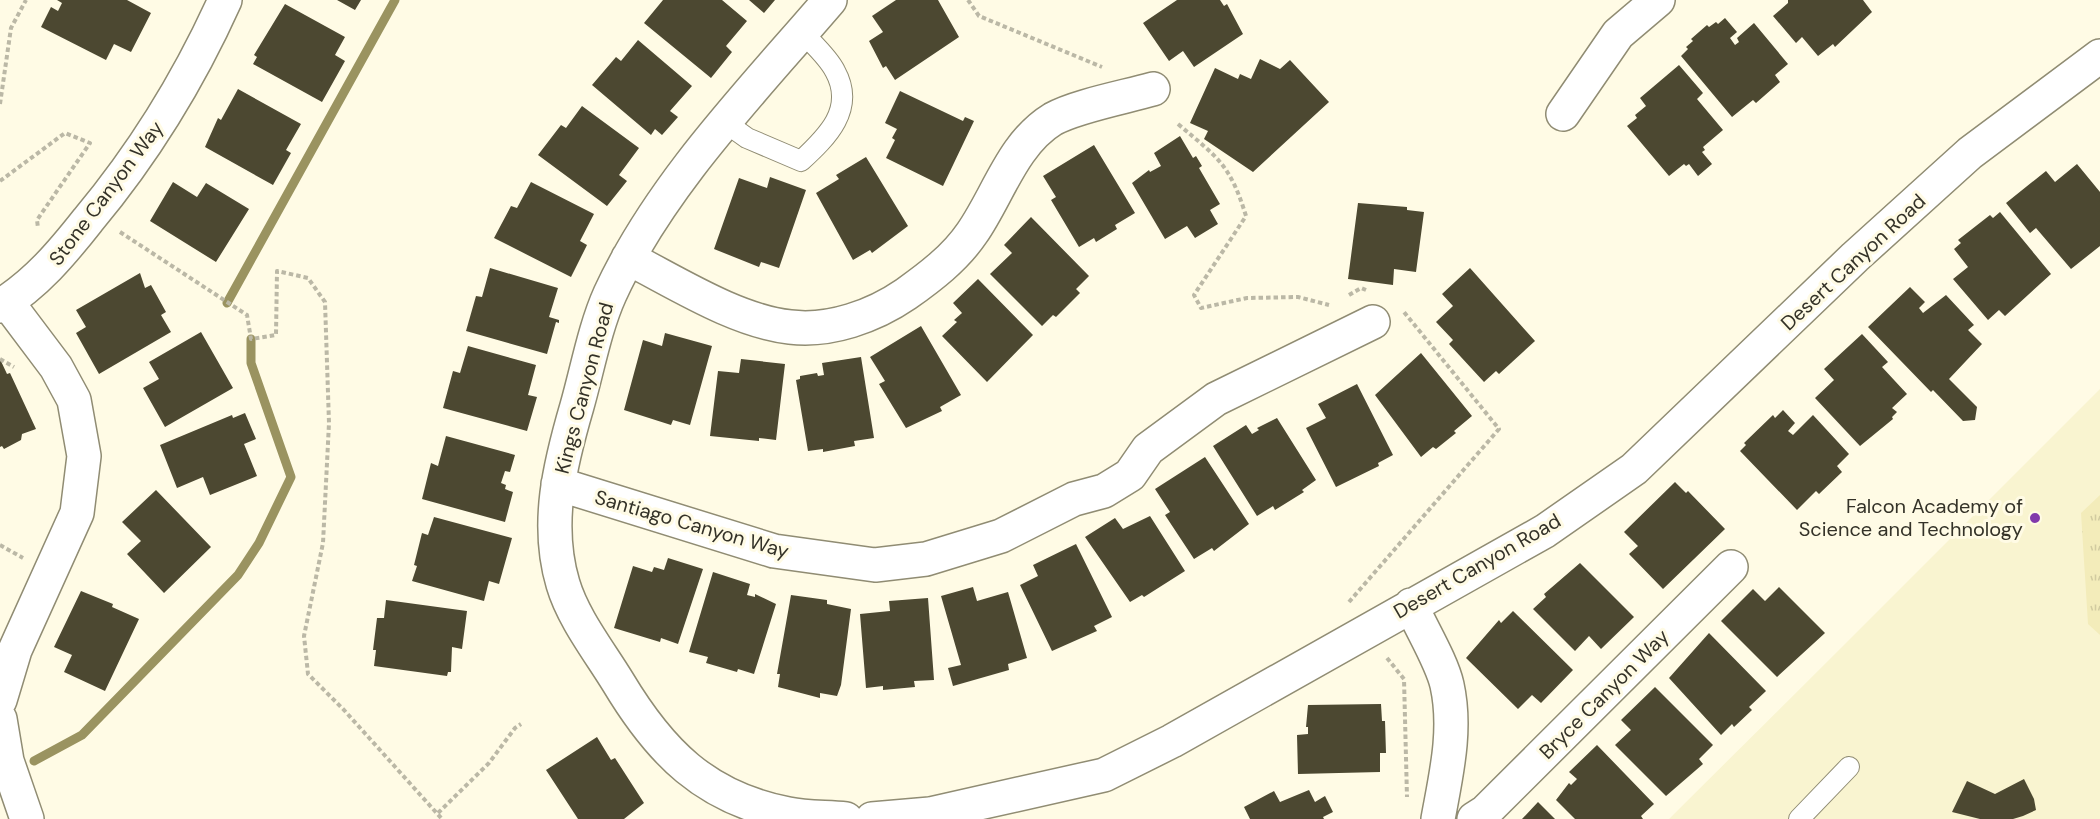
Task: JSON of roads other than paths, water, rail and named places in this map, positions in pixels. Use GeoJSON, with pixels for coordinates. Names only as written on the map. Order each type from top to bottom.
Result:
{"type":"FeatureCollection","features":[{"type":"Feature","properties":{"kind":"street","name":"Stone Canyon Way"},"geometry":{"type":"LineString","coordinates":[[4,304],[48,269],[118,183],[160,124],[186,79],[225,0]]}},
{"type":"Feature","properties":{"kind":"street","name":"Kings Canyon Road"},"geometry":{"type":"LineString","coordinates":[[789,817],[743,802],[700,780],[667,751],[640,718],[563,586],[554,524],[563,453],[609,296],[628,258],[663,200],[830,0]]}},
{"type":"Feature","properties":{"kind":"street"},"geometry":{"type":"LineString","coordinates":[[1563,114],[1618,34],[1658,0]]}},
{"type":"Feature","properties":{"kind":"street","name":"Desert Canyon Road"},"geometry":{"type":"LineString","coordinates":[[872,819],[930,814],[1104,775],[1172,741],[1369,628],[1545,531],[1634,469],[1855,257],[1970,153],[2100,56]]}},
{"type":"Feature","properties":{"kind":"street"},"geometry":{"type":"LineString","coordinates":[[628,258],[740,314],[791,327],[843,324],[889,305],[934,274],[972,234],[1014,159],[1033,136],[1053,119],[1153,89]]}},
{"type":"Feature","properties":{"kind":"street"},"geometry":{"type":"LineString","coordinates":[[0,700],[15,650],[77,513],[84,456],[74,400],[56,367],[4,304]]}},
{"type":"Feature","properties":{"kind":"street","name":"Santiago Canyon Way"},"geometry":{"type":"LineString","coordinates":[[558,484],[774,551],[875,565],[926,559],[1000,536],[1074,499],[1104,491],[1130,475],[1148,449],[1216,399],[1381,308]]}},
{"type":"Feature","properties":{"kind":"street","name":"Bryce Canyon Way"},"geometry":{"type":"LineString","coordinates":[[1474,819],[1485,812],[1731,567]]}},
{"type":"Feature","properties":{"kind":"street"},"geometry":{"type":"LineString","coordinates":[[1411,605],[1447,684],[1451,724],[1448,763],[1438,819]]}},
{"type":"Feature","properties":{"kind":"street"},"geometry":{"type":"LineString","coordinates":[[0,719],[7,761],[27,819]]}},
{"type":"Feature","properties":{"kind":"street"},"geometry":{"type":"LineString","coordinates":[[789,817],[846,819]]}},
{"type":"Feature","properties":{"kind":"lane"},"geometry":{"type":"LineString","coordinates":[[726,123],[747,138],[801,161],[831,134],[844,99],[835,71],[802,32]]}},
{"type":"Feature","properties":{"kind":"lane"},"geometry":{"type":"LineString","coordinates":[[1799,819],[1849,767]]}},
{"type":"Feature","properties":{"kind":"waterway"},"geometry":{"type":"LineString","coordinates":[[227,303],[395,0]]}},
{"type":"Feature","properties":{"kind":"waterway"},"geometry":{"type":"LineString","coordinates":[[34,761],[82,735],[238,575],[259,543],[291,477],[251,363],[251,339]]}},
{"type":"Feature","properties":{"kind":"place","name":"Falcon Academy of Science and Technology"},"geometry":{"type":"Point","coordinates":[2035,518]}}]}
